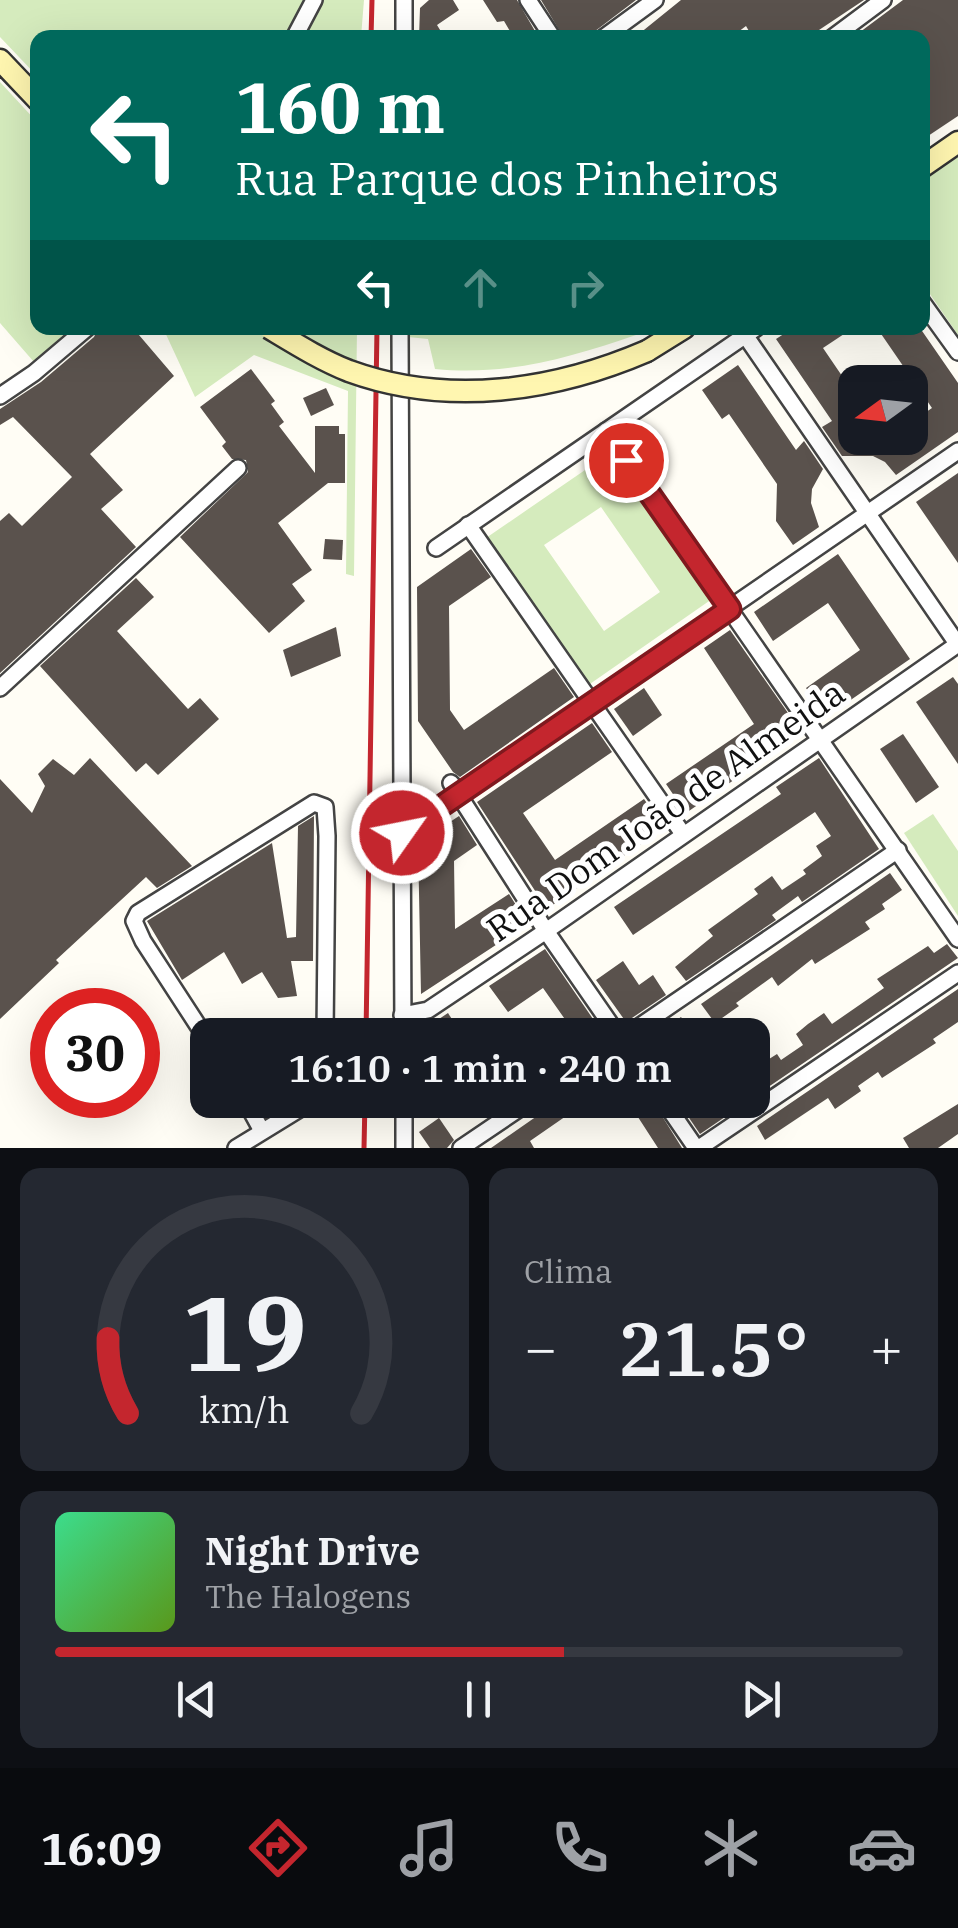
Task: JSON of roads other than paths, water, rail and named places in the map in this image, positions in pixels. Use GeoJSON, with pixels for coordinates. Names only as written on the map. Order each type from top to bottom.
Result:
{"type":"FeatureCollection","features":[{"type":"Feature","properties":{"kind":"street"},"geometry":{"type":"LineString","coordinates":[[298,30],[314,0]]}},
{"type":"Feature","properties":{"kind":"street"},"geometry":{"type":"LineString","coordinates":[[528,0],[548,30]]}},
{"type":"Feature","properties":{"kind":"street"},"geometry":{"type":"LineString","coordinates":[[614,30],[655,0]]}},
{"type":"Feature","properties":{"kind":"street"},"geometry":{"type":"LineString","coordinates":[[843,30],[883,0]]}},
{"type":"Feature","properties":{"kind":"street"},"geometry":{"type":"LineString","coordinates":[[404,30],[406,1]]}},
{"type":"Feature","properties":{"kind":"street"},"geometry":{"type":"LineString","coordinates":[[0,60],[30,92]]}},
{"type":"Feature","properties":{"kind":"street"},"geometry":{"type":"LineString","coordinates":[[930,161],[958,142]]}},
{"type":"Feature","properties":{"kind":"street"},"geometry":{"type":"LineString","coordinates":[[930,313],[958,352]]}},
{"type":"Feature","properties":{"kind":"street"},"geometry":{"type":"LineString","coordinates":[[0,396],[79,335]]}},
{"type":"Feature","properties":{"kind":"street"},"geometry":{"type":"LineString","coordinates":[[282,335],[349,370],[394,383],[456,391],[558,383],[608,368],[673,335]]}},
{"type":"Feature","properties":{"kind":"street"},"geometry":{"type":"LineString","coordinates":[[400,335],[402,1018]]}},
{"type":"Feature","properties":{"kind":"street"},"geometry":{"type":"LineString","coordinates":[[436,548],[745,335]]}},
{"type":"Feature","properties":{"kind":"street"},"geometry":{"type":"LineString","coordinates":[[753,335],[800,415],[958,645]]}},
{"type":"Feature","properties":{"kind":"street"},"geometry":{"type":"LineString","coordinates":[[606,431],[958,938]]}},
{"type":"Feature","properties":{"kind":"street"},"geometry":{"type":"LineString","coordinates":[[402,833],[455,789],[593,705],[958,451]]}},
{"type":"Feature","properties":{"kind":"street"},"geometry":{"type":"LineString","coordinates":[[0,688],[238,468]]}},
{"type":"Feature","properties":{"kind":"street"},"geometry":{"type":"LineString","coordinates":[[468,525],[683,834]]}},
{"type":"Feature","properties":{"kind":"street","name":"Rua Dom João de Almeida"},"geometry":{"type":"LineString","coordinates":[[402,1014],[428,1010],[958,645]]}},
{"type":"Feature","properties":{"kind":"street"},"geometry":{"type":"LineString","coordinates":[[455,789],[606,1018]]}},
{"type":"Feature","properties":{"kind":"street"},"geometry":{"type":"LineString","coordinates":[[193,1018],[143,941],[134,921],[138,913],[314,803],[325,807],[327,836],[325,1018]]}},
{"type":"Feature","properties":{"kind":"street"},"geometry":{"type":"LineString","coordinates":[[653,1018],[898,850]]}},
{"type":"Feature","properties":{"kind":"street"},"geometry":{"type":"LineString","coordinates":[[676,1118],[698,1148],[958,973]]}},
{"type":"Feature","properties":{"kind":"street"},"geometry":{"type":"LineString","coordinates":[[255,1118],[262,1131]]}},
{"type":"Feature","properties":{"kind":"street"},"geometry":{"type":"LineString","coordinates":[[236,1148],[284,1118]]}},
{"type":"Feature","properties":{"kind":"street"},"geometry":{"type":"LineString","coordinates":[[404,1118],[404,1148]]}},
{"type":"Feature","properties":{"kind":"street"},"geometry":{"type":"LineString","coordinates":[[462,1148],[506,1118]]}},
{"type":"Feature","properties":{"kind":"railway"},"geometry":{"type":"LineString","coordinates":[[371,30],[372,0]]}},
{"type":"Feature","properties":{"kind":"railway"},"geometry":{"type":"LineString","coordinates":[[366,1018],[377,335]]}},
{"type":"Feature","properties":{"kind":"railway"},"geometry":{"type":"LineString","coordinates":[[364,1148],[365,1118]]}}]}
